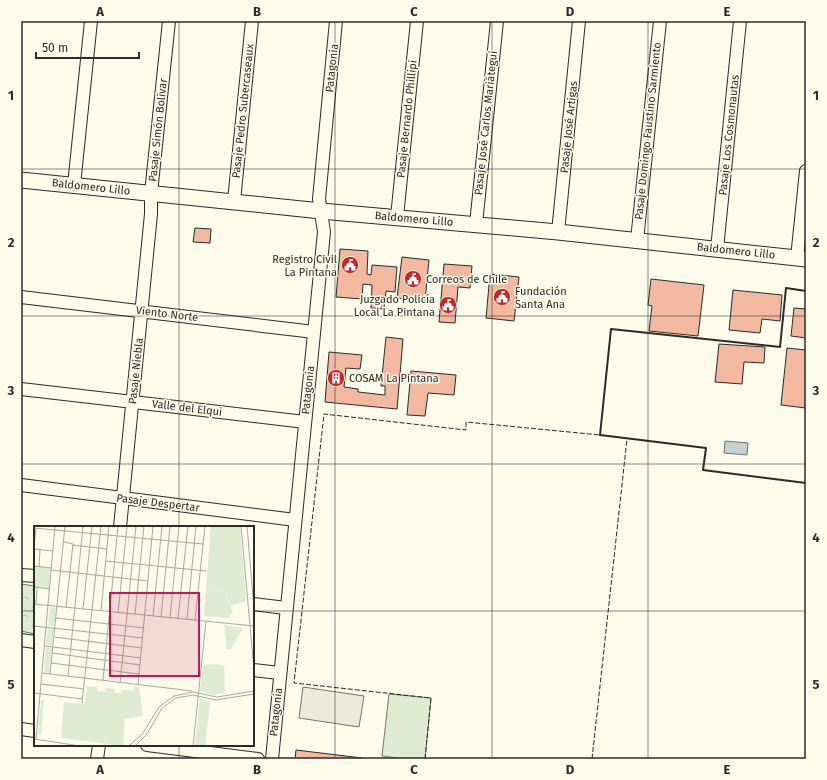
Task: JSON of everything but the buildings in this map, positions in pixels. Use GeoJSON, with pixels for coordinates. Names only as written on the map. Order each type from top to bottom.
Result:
{"type":"FeatureCollection","features":[{"type":"Feature","properties":{"kind":"street"},"geometry":{"type":"LineString","coordinates":[[74,185],[91,21]]}},
{"type":"Feature","properties":{"kind":"street","name":"Pasaje Simón Bolívar"},"geometry":{"type":"LineString","coordinates":[[151,214],[151,193],[169,21]]}},
{"type":"Feature","properties":{"kind":"street","name":"Pasaje Pedro Subercaseaux"},"geometry":{"type":"LineString","coordinates":[[234,202],[252,21]]}},
{"type":"Feature","properties":{"kind":"street","name":"Patagonia"},"geometry":{"type":"LineString","coordinates":[[272,759],[324,232],[319,199],[336,21]]}},
{"type":"Feature","properties":{"kind":"street","name":"Pasaje Bernardo Phillipi"},"geometry":{"type":"LineString","coordinates":[[397,217],[417,21]]}},
{"type":"Feature","properties":{"kind":"street","name":"Pasaje José Carlos Mariátegui"},"geometry":{"type":"LineString","coordinates":[[476,224],[497,21]]}},
{"type":"Feature","properties":{"kind":"street","name":"Pasaje José Artigas"},"geometry":{"type":"LineString","coordinates":[[558,232],[579,21]]}},
{"type":"Feature","properties":{"kind":"street","name":"Pasaje Domingo Faustino Sarmiento"},"geometry":{"type":"LineString","coordinates":[[637,240],[660,21]]}},
{"type":"Feature","properties":{"kind":"street","name":"Pasaje Los Cosmonautas"},"geometry":{"type":"LineString","coordinates":[[717,249],[740,21]]}},
{"type":"Feature","properties":{"kind":"street"},"geometry":{"type":"LineString","coordinates":[[802,258],[806,171]]}},
{"type":"Feature","properties":{"kind":"street","name":"Baldomero Lillo"},"geometry":{"type":"LineString","coordinates":[[21,180],[321,211],[558,232],[802,258]]}},
{"type":"Feature","properties":{"kind":"street","name":"Pasaje Niebla"},"geometry":{"type":"LineString","coordinates":[[120,526],[151,214]]}},
{"type":"Feature","properties":{"kind":"street","name":"Viento Norte"},"geometry":{"type":"LineString","coordinates":[[21,297],[314,332]]}},
{"type":"Feature","properties":{"kind":"street","name":"Valle del Elqui"},"geometry":{"type":"LineString","coordinates":[[21,389],[305,422]]}},
{"type":"Feature","properties":{"kind":"street","name":"Pasaje Despertar"},"geometry":{"type":"LineString","coordinates":[[21,485],[295,520]]}},
{"type":"Feature","properties":{"kind":"street"},"geometry":{"type":"LineString","coordinates":[[21,575],[34,576]]}},
{"type":"Feature","properties":{"kind":"street"},"geometry":{"type":"LineString","coordinates":[[254,604],[286,608]]}},
{"type":"Feature","properties":{"kind":"street"},"geometry":{"type":"LineString","coordinates":[[21,640],[34,642]]}},
{"type":"Feature","properties":{"kind":"street"},"geometry":{"type":"LineString","coordinates":[[254,670],[280,673]]}},
{"type":"Feature","properties":{"kind":"street"},"geometry":{"type":"LineString","coordinates":[[21,729],[34,731]]}},
{"type":"Feature","properties":{"kind":"street"},"geometry":{"type":"LineString","coordinates":[[97,759],[99,746]]}},
{"type":"Feature","properties":{"kind":"street"},"geometry":{"type":"LineString","coordinates":[[155,746],[258,759]]}},
{"type":"Feature","properties":{"kind":"green space"},"geometry":{"type":"Polygon","coordinates":[[[21,584],[34,586],[34,634],[21,631],[21,584]]]}},
{"type":"Feature","properties":{"kind":"green space"},"geometry":{"type":"Polygon","coordinates":[[[389,694],[431,698],[425,759],[405,759],[382,756],[389,694]]]}},
{"type":"Feature","properties":{"kind":"shaded area"},"geometry":{"type":"Polygon","coordinates":[[[725,441],[748,443],[747,455],[724,453],[725,441]]]}},
{"type":"Feature","properties":{"kind":"shaded area"},"geometry":{"type":"Polygon","coordinates":[[[303,687],[364,696],[359,727],[299,718],[303,687]]]}},
{"type":"Feature","properties":{"kind":"fence"},"geometry":{"type":"LineString","coordinates":[[425,759],[431,698],[294,683],[324,414],[466,430],[466,422],[600,435]]}},
{"type":"Feature","properties":{"kind":"fence"},"geometry":{"type":"LineString","coordinates":[[592,759],[627,439]]}},
{"type":"Feature","properties":{"kind":"wall"},"geometry":{"type":"LineString","coordinates":[[806,291],[786,288],[780,347],[611,329],[600,435],[706,448],[703,470],[806,483]]}},
{"type":"Feature","properties":{"kind":"place","name":"Registro Civil La Pintana"},"geometry":{"type":"Point","coordinates":[350,265]}},
{"type":"Feature","properties":{"kind":"place","name":"Correos de Chile"},"geometry":{"type":"Point","coordinates":[413,279]}},
{"type":"Feature","properties":{"kind":"place","name":"Fundación Santa Ana"},"geometry":{"type":"Point","coordinates":[502,297]}},
{"type":"Feature","properties":{"kind":"place","name":"Juzgado Policía Local La Pintana"},"geometry":{"type":"Point","coordinates":[448,305]}},
{"type":"Feature","properties":{"kind":"place","name":"COSAM La Pintana"},"geometry":{"type":"Point","coordinates":[336,378]}}]}
